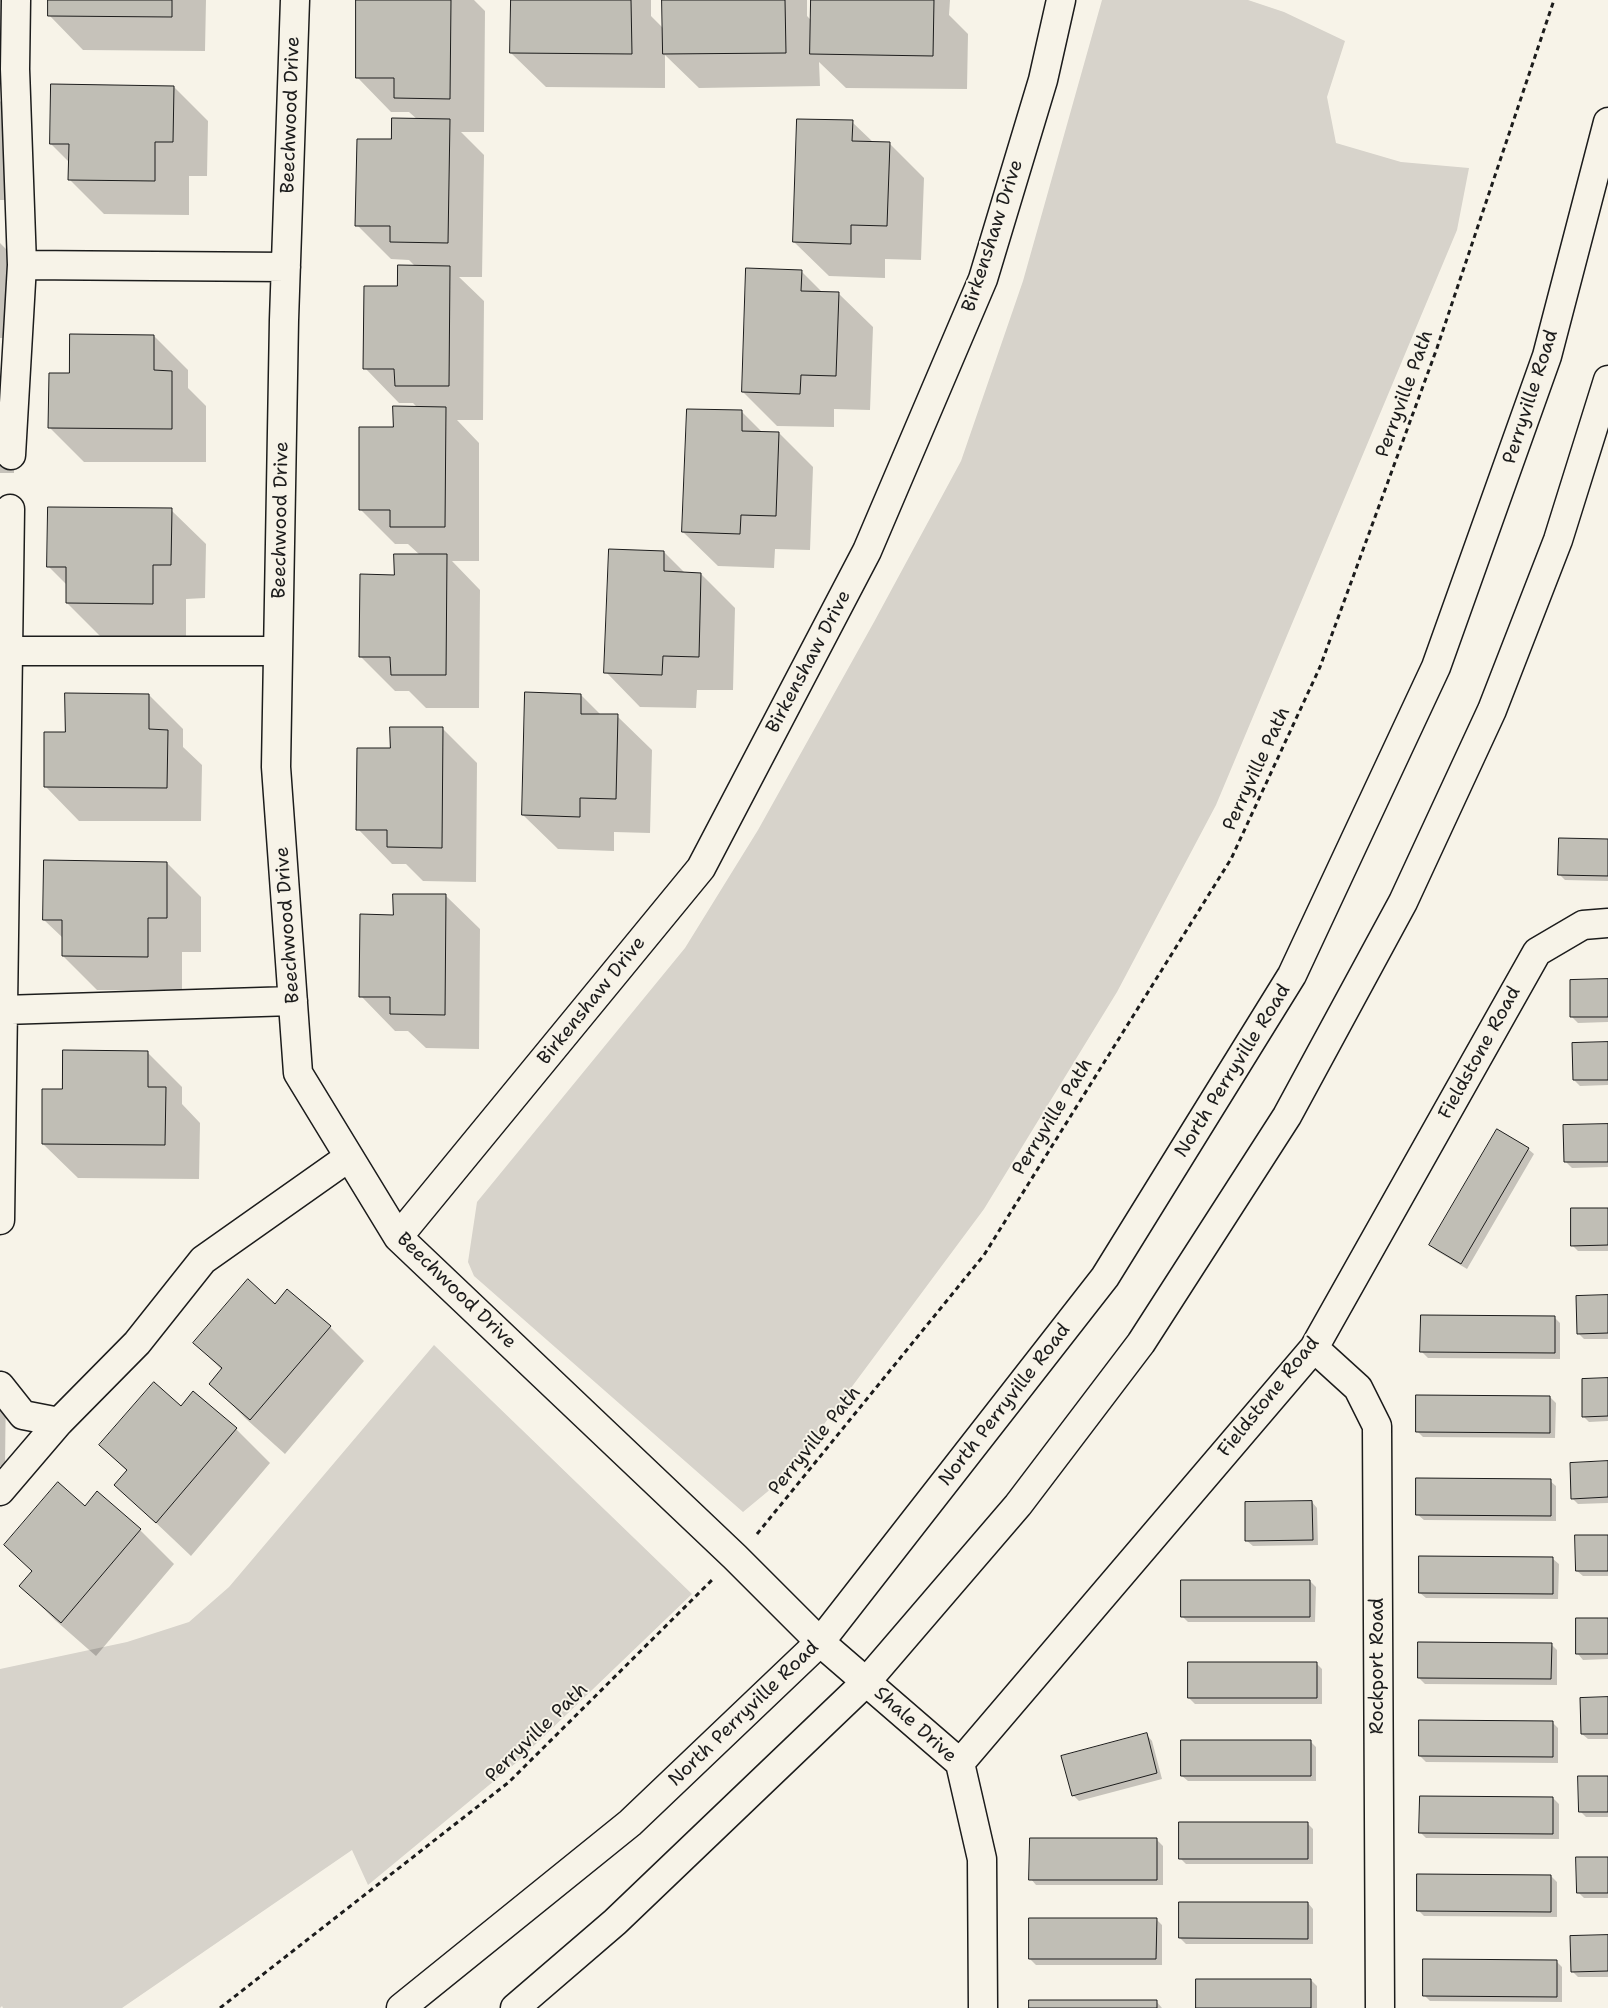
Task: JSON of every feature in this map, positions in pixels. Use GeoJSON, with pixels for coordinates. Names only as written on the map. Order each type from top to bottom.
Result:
{"type":"FeatureCollection","features":[{"type":"Feature","properties":{"kind":"street"},"geometry":{"type":"LineString","coordinates":[[11,455],[22,265],[15,69],[16,0]]}},
{"type":"Feature","properties":{"kind":"street","name":"Beechwood Drive"},"geometry":{"type":"LineString","coordinates":[[295,0],[286,267],[276,767],[298,1073],[398,1237],[735,1557],[820,1642]]}},
{"type":"Feature","properties":{"kind":"street","name":"Birkenshaw Drive"},"geometry":{"type":"LineString","coordinates":[[398,1237],[701,868],[867,551],[983,280],[1043,80],[1062,0]]}},
{"type":"Feature","properties":{"kind":"street","name":"Perryville Road"},"geometry":{"type":"LineString","coordinates":[[1436,667],[1547,356],[1608,122]]}},
{"type":"Feature","properties":{"kind":"street"},"geometry":{"type":"LineString","coordinates":[[22,265],[286,267]]}},
{"type":"Feature","properties":{"kind":"street"},"geometry":{"type":"LineString","coordinates":[[515,2008],[615,1922],[866,1682],[1018,1505],[1141,1343],[1287,1116],[1403,902],[1492,710],[1558,540],[1608,380]]}},
{"type":"Feature","properties":{"kind":"street"},"geometry":{"type":"LineString","coordinates":[[0,1220],[10,508]]}},
{"type":"Feature","properties":{"kind":"street"},"geometry":{"type":"LineString","coordinates":[[8,651],[278,651]]}},
{"type":"Feature","properties":{"kind":"street","name":"North Perryville Road"},"geometry":{"type":"LineString","coordinates":[[401,2008],[630,1823],[820,1642],[1105,1278],[1292,975],[1436,667]]}},
{"type":"Feature","properties":{"kind":"street","name":"Fieldstone Road"},"geometry":{"type":"LineString","coordinates":[[960,1763],[1314,1348],[1537,952],[1583,924],[1608,923]]}},
{"type":"Feature","properties":{"kind":"street"},"geometry":{"type":"LineString","coordinates":[[3,1010],[293,1001]]}},
{"type":"Feature","properties":{"kind":"street"},"geometry":{"type":"LineString","coordinates":[[0,1491],[60,1422],[137,1343],[203,1260],[349,1157]]}},
{"type":"Feature","properties":{"kind":"street","name":"Rockport Road"},"geometry":{"type":"LineString","coordinates":[[1314,1348],[1358,1388],[1377,1426],[1380,2008]]}},
{"type":"Feature","properties":{"kind":"street"},"geometry":{"type":"LineString","coordinates":[[0,1386],[23,1415],[60,1422]]}},
{"type":"Feature","properties":{"kind":"street","name":"Shale Drive"},"geometry":{"type":"LineString","coordinates":[[820,1642],[960,1763],[982,1859],[983,2008]]}},
{"type":"Feature","properties":{"kind":"path","name":"Perryville Path"},"geometry":{"type":"LineString","coordinates":[[220,2008],[509,1782],[745,1549],[984,1255],[1230,859],[1320,666],[1437,348],[1554,0]]}},
{"type":"Feature","properties":{"kind":"shaded area"},"geometry":{"type":"Polygon","coordinates":[[[1102,0],[1248,0],[1284,12],[1345,41],[1327,97],[1336,143],[1401,162],[1469,168],[1457,230],[1216,805],[1117,992],[984,1209],[784,1478],[743,1512],[474,1276],[468,1262],[477,1202],[685,948],[758,830],[961,461],[1023,281],[1102,0]]]}},
{"type":"Feature","properties":{"kind":"shaded area"},"geometry":{"type":"Polygon","coordinates":[[[434,1345],[692,1594],[517,1762],[368,1885],[352,1850],[122,2008],[3,2008],[2,2006],[0,2008],[0,1669],[127,1642],[189,1622],[229,1587],[434,1345]]]}},
{"type":"Feature","properties":{"kind":"building"},"geometry":{"type":"Polygon","coordinates":[[[48,0],[172,0],[172,17],[48,16],[48,0]]]}},
{"type":"Feature","properties":{"kind":"building"},"geometry":{"type":"Polygon","coordinates":[[[356,0],[451,0],[450,99],[394,98],[394,78],[356,78],[356,0]]]}},
{"type":"Feature","properties":{"kind":"building"},"geometry":{"type":"Polygon","coordinates":[[[511,0],[631,0],[632,54],[510,53],[511,0]]]}},
{"type":"Feature","properties":{"kind":"building"},"geometry":{"type":"Polygon","coordinates":[[[662,0],[785,0],[786,53],[663,54],[662,0]]]}},
{"type":"Feature","properties":{"kind":"building"},"geometry":{"type":"Polygon","coordinates":[[[811,0],[934,0],[933,56],[810,54],[811,0]]]}},
{"type":"Feature","properties":{"kind":"building"},"geometry":{"type":"Polygon","coordinates":[[[51,84],[174,86],[173,142],[155,142],[155,181],[68,180],[69,144],[50,144],[51,84]]]}},
{"type":"Feature","properties":{"kind":"building"},"geometry":{"type":"Polygon","coordinates":[[[392,118],[450,119],[448,243],[390,242],[390,226],[355,226],[357,139],[391,139],[392,118]]]}},
{"type":"Feature","properties":{"kind":"building"},"geometry":{"type":"Polygon","coordinates":[[[797,119],[853,120],[852,141],[890,142],[887,226],[851,225],[851,244],[793,242],[797,119]]]}},
{"type":"Feature","properties":{"kind":"building"},"geometry":{"type":"Polygon","coordinates":[[[398,265],[450,266],[449,386],[395,386],[394,369],[363,369],[364,286],[397,286],[398,265]]]}},
{"type":"Feature","properties":{"kind":"building"},"geometry":{"type":"Polygon","coordinates":[[[746,268],[802,270],[801,291],[839,292],[836,376],[801,375],[800,394],[742,392],[746,268]]]}},
{"type":"Feature","properties":{"kind":"building"},"geometry":{"type":"Polygon","coordinates":[[[70,334],[154,335],[154,370],[172,371],[172,429],[48,428],[49,373],[69,373],[70,334]]]}},
{"type":"Feature","properties":{"kind":"building"},"geometry":{"type":"Polygon","coordinates":[[[393,406],[446,407],[445,527],[390,527],[390,510],[359,510],[359,427],[393,427],[393,406]]]}},
{"type":"Feature","properties":{"kind":"building"},"geometry":{"type":"Polygon","coordinates":[[[687,409],[742,410],[742,431],[779,432],[776,516],[741,515],[740,534],[682,532],[687,409]]]}},
{"type":"Feature","properties":{"kind":"building"},"geometry":{"type":"Polygon","coordinates":[[[48,507],[172,508],[171,565],[153,565],[153,604],[66,603],[66,567],[47,567],[48,507]]]}},
{"type":"Feature","properties":{"kind":"building"},"geometry":{"type":"Polygon","coordinates":[[[609,549],[664,551],[664,571],[701,573],[699,657],[663,656],[662,675],[604,673],[609,549]]]}},
{"type":"Feature","properties":{"kind":"building"},"geometry":{"type":"Polygon","coordinates":[[[394,554],[447,554],[446,675],[391,675],[390,657],[359,657],[360,574],[394,575],[394,554]]]}},
{"type":"Feature","properties":{"kind":"building"},"geometry":{"type":"Polygon","coordinates":[[[525,692],[581,694],[581,714],[618,714],[616,799],[580,798],[580,817],[522,815],[525,692]]]}},
{"type":"Feature","properties":{"kind":"building"},"geometry":{"type":"Polygon","coordinates":[[[65,693],[149,694],[149,729],[168,730],[167,788],[44,787],[44,732],[65,732],[65,693]]]}},
{"type":"Feature","properties":{"kind":"building"},"geometry":{"type":"Polygon","coordinates":[[[390,727],[443,727],[442,848],[387,847],[387,830],[356,830],[357,748],[390,748],[390,727]]]}},
{"type":"Feature","properties":{"kind":"building"},"geometry":{"type":"Polygon","coordinates":[[[1559,838],[1608,839],[1608,876],[1558,875],[1559,838]]]}},
{"type":"Feature","properties":{"kind":"building"},"geometry":{"type":"Polygon","coordinates":[[[44,860],[167,862],[167,918],[148,918],[148,957],[62,956],[62,920],[43,920],[44,860]]]}},
{"type":"Feature","properties":{"kind":"building"},"geometry":{"type":"Polygon","coordinates":[[[393,894],[446,894],[445,1015],[390,1014],[390,997],[359,997],[360,914],[393,915],[393,894]]]}},
{"type":"Feature","properties":{"kind":"building"},"geometry":{"type":"Polygon","coordinates":[[[1608,979],[1608,1017],[1570,1017],[1570,980],[1608,979]]]}},
{"type":"Feature","properties":{"kind":"building"},"geometry":{"type":"Polygon","coordinates":[[[1608,1042],[1608,1080],[1573,1080],[1572,1043],[1608,1042]]]}},
{"type":"Feature","properties":{"kind":"building"},"geometry":{"type":"Polygon","coordinates":[[[63,1050],[148,1051],[148,1087],[166,1087],[165,1145],[42,1144],[42,1089],[62,1089],[63,1050]]]}},
{"type":"Feature","properties":{"kind":"building"},"geometry":{"type":"Polygon","coordinates":[[[1608,1124],[1608,1162],[1564,1162],[1563,1125],[1608,1124]]]}},
{"type":"Feature","properties":{"kind":"building"},"geometry":{"type":"Polygon","coordinates":[[[1497,1129],[1529,1148],[1461,1264],[1429,1245],[1497,1129]]]}},
{"type":"Feature","properties":{"kind":"building"},"geometry":{"type":"Polygon","coordinates":[[[1571,1208],[1608,1208],[1608,1245],[1571,1246],[1571,1208]]]}},
{"type":"Feature","properties":{"kind":"building"},"geometry":{"type":"Polygon","coordinates":[[[248,1279],[275,1304],[287,1289],[331,1326],[250,1420],[209,1384],[222,1368],[193,1343],[248,1279]]]}},
{"type":"Feature","properties":{"kind":"building"},"geometry":{"type":"Polygon","coordinates":[[[1608,1295],[1608,1333],[1577,1334],[1576,1296],[1608,1295]]]}},
{"type":"Feature","properties":{"kind":"building"},"geometry":{"type":"Polygon","coordinates":[[[1421,1315],[1555,1316],[1555,1353],[1420,1352],[1421,1315]]]}},
{"type":"Feature","properties":{"kind":"building"},"geometry":{"type":"Polygon","coordinates":[[[1608,1378],[1608,1416],[1582,1417],[1582,1379],[1608,1378]]]}},
{"type":"Feature","properties":{"kind":"building"},"geometry":{"type":"Polygon","coordinates":[[[154,1382],[181,1406],[193,1391],[237,1428],[156,1523],[114,1485],[127,1470],[99,1445],[154,1382]]]}},
{"type":"Feature","properties":{"kind":"building"},"geometry":{"type":"Polygon","coordinates":[[[1416,1395],[1550,1396],[1550,1433],[1416,1432],[1416,1395]]]}},
{"type":"Feature","properties":{"kind":"building"},"geometry":{"type":"Polygon","coordinates":[[[1608,1461],[1608,1497],[1571,1499],[1570,1463],[1608,1461]]]}},
{"type":"Feature","properties":{"kind":"building"},"geometry":{"type":"Polygon","coordinates":[[[1416,1478],[1551,1479],[1551,1516],[1416,1515],[1416,1478]]]}},
{"type":"Feature","properties":{"kind":"building"},"geometry":{"type":"Polygon","coordinates":[[[58,1482],[85,1506],[97,1491],[141,1529],[61,1623],[19,1586],[32,1571],[4,1545],[58,1482]]]}},
{"type":"Feature","properties":{"kind":"building"},"geometry":{"type":"Polygon","coordinates":[[[1312,1501],[1313,1540],[1245,1541],[1245,1502],[1312,1501]]]}},
{"type":"Feature","properties":{"kind":"building"},"geometry":{"type":"Polygon","coordinates":[[[1575,1535],[1608,1535],[1608,1571],[1576,1571],[1575,1535]]]}},
{"type":"Feature","properties":{"kind":"building"},"geometry":{"type":"Polygon","coordinates":[[[1419,1556],[1553,1557],[1553,1594],[1419,1593],[1419,1556]]]}},
{"type":"Feature","properties":{"kind":"building"},"geometry":{"type":"Polygon","coordinates":[[[1181,1580],[1310,1580],[1310,1617],[1181,1617],[1181,1580]]]}},
{"type":"Feature","properties":{"kind":"building"},"geometry":{"type":"Polygon","coordinates":[[[1576,1618],[1608,1618],[1608,1654],[1576,1654],[1576,1618]]]}},
{"type":"Feature","properties":{"kind":"building"},"geometry":{"type":"Polygon","coordinates":[[[1418,1642],[1552,1643],[1551,1679],[1418,1678],[1418,1642]]]}},
{"type":"Feature","properties":{"kind":"building"},"geometry":{"type":"Polygon","coordinates":[[[1188,1662],[1317,1662],[1317,1698],[1188,1698],[1188,1662]]]}},
{"type":"Feature","properties":{"kind":"building"},"geometry":{"type":"Polygon","coordinates":[[[1608,1697],[1608,1734],[1581,1734],[1580,1698],[1608,1697]]]}},
{"type":"Feature","properties":{"kind":"building"},"geometry":{"type":"Polygon","coordinates":[[[1419,1720],[1553,1721],[1553,1757],[1419,1756],[1419,1720]]]}},
{"type":"Feature","properties":{"kind":"building"},"geometry":{"type":"Polygon","coordinates":[[[1147,1733],[1157,1773],[1072,1796],[1061,1756],[1147,1733]]]}},
{"type":"Feature","properties":{"kind":"building"},"geometry":{"type":"Polygon","coordinates":[[[1181,1740],[1311,1740],[1311,1776],[1181,1776],[1181,1740]]]}},
{"type":"Feature","properties":{"kind":"building"},"geometry":{"type":"Polygon","coordinates":[[[1578,1776],[1608,1776],[1608,1812],[1579,1812],[1578,1776]]]}},
{"type":"Feature","properties":{"kind":"building"},"geometry":{"type":"Polygon","coordinates":[[[1420,1796],[1553,1797],[1553,1834],[1419,1833],[1420,1796]]]}},
{"type":"Feature","properties":{"kind":"building"},"geometry":{"type":"Polygon","coordinates":[[[1179,1822],[1308,1822],[1308,1859],[1179,1859],[1179,1822]]]}},
{"type":"Feature","properties":{"kind":"building"},"geometry":{"type":"Polygon","coordinates":[[[1030,1838],[1157,1838],[1157,1880],[1029,1880],[1030,1838]]]}},
{"type":"Feature","properties":{"kind":"building"},"geometry":{"type":"Polygon","coordinates":[[[1576,1857],[1608,1857],[1608,1893],[1577,1893],[1576,1857]]]}},
{"type":"Feature","properties":{"kind":"building"},"geometry":{"type":"Polygon","coordinates":[[[1417,1874],[1551,1875],[1551,1912],[1417,1911],[1417,1874]]]}},
{"type":"Feature","properties":{"kind":"building"},"geometry":{"type":"Polygon","coordinates":[[[1179,1902],[1308,1902],[1308,1939],[1179,1938],[1179,1902]]]}},
{"type":"Feature","properties":{"kind":"building"},"geometry":{"type":"Polygon","coordinates":[[[1029,1918],[1157,1918],[1156,1959],[1029,1959],[1029,1918]]]}},
{"type":"Feature","properties":{"kind":"building"},"geometry":{"type":"Polygon","coordinates":[[[1608,1935],[1608,1971],[1571,1972],[1570,1936],[1608,1935]]]}},
{"type":"Feature","properties":{"kind":"building"},"geometry":{"type":"Polygon","coordinates":[[[1423,1959],[1557,1960],[1557,1997],[1423,1996],[1423,1959]]]}},
{"type":"Feature","properties":{"kind":"building"},"geometry":{"type":"Polygon","coordinates":[[[1196,1979],[1311,1979],[1311,2008],[1196,2008],[1196,1979]]]}},
{"type":"Feature","properties":{"kind":"building"},"geometry":{"type":"Polygon","coordinates":[[[1029,2000],[1157,2000],[1157,2008],[1029,2008],[1029,2000]]]}}]}
